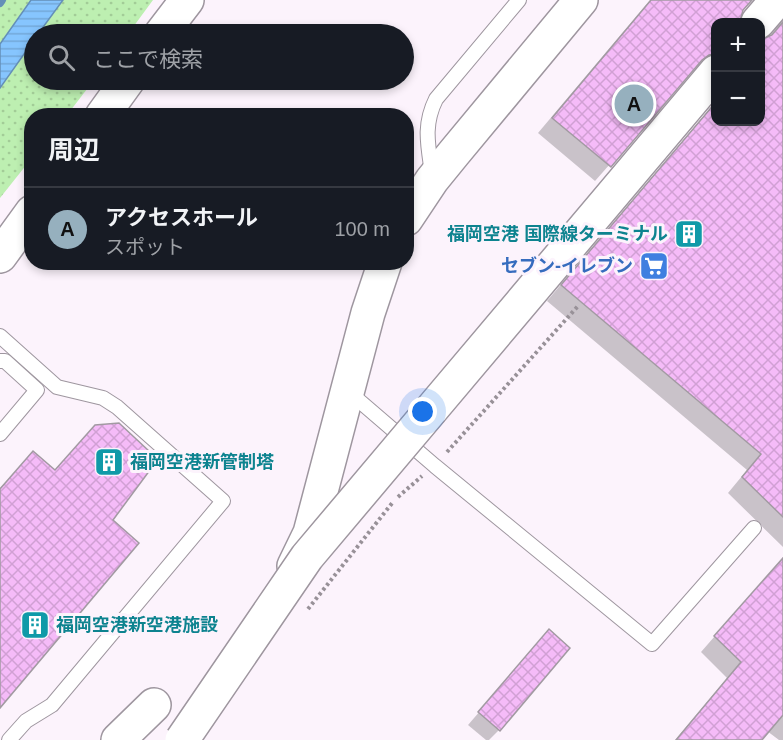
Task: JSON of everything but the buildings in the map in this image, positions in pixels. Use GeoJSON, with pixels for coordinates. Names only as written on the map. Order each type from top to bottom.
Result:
{"type":"FeatureCollection","features":[{"type":"Feature","properties":{"kind":"street"},"geometry":{"type":"LineString","coordinates":[[169,24],[187,0]]}},
{"type":"Feature","properties":{"kind":"street"},"geometry":{"type":"LineString","coordinates":[[414,207],[432,180],[581,0]]}},
{"type":"Feature","properties":{"kind":"street"},"geometry":{"type":"LineString","coordinates":[[761,18],[777,0]]}},
{"type":"Feature","properties":{"kind":"street"},"geometry":{"type":"LineString","coordinates":[[183,740],[307,557],[711,78]]}},
{"type":"Feature","properties":{"kind":"street"},"geometry":{"type":"LineString","coordinates":[[108,108],[121,90]]}},
{"type":"Feature","properties":{"kind":"street"},"geometry":{"type":"LineString","coordinates":[[183,740],[300,557],[310,533],[368,313],[382,270]]}},
{"type":"Feature","properties":{"kind":"street"},"geometry":{"type":"LineString","coordinates":[[118,740],[154,705]]}},
{"type":"Feature","properties":{"kind":"lane"},"geometry":{"type":"LineString","coordinates":[[432,180],[427,126],[430,111],[436,99],[519,0]]}},
{"type":"Feature","properties":{"kind":"lane"},"geometry":{"type":"LineString","coordinates":[[0,336],[57,387],[103,399],[117,407],[223,501],[52,705],[26,721],[9,740]]}},
{"type":"Feature","properties":{"kind":"lane"},"geometry":{"type":"LineString","coordinates":[[0,361],[5,361],[37,390],[0,434]]}},
{"type":"Feature","properties":{"kind":"lane"},"geometry":{"type":"LineString","coordinates":[[348,390],[435,466],[652,644],[754,528]]}},
{"type":"Feature","properties":{"kind":"path"},"geometry":{"type":"LineString","coordinates":[[306,613],[399,496],[435,466],[578,306]]}},
{"type":"Feature","properties":{"kind":"green space"},"geometry":{"type":"Polygon","coordinates":[[[0,0],[153,0],[135,24],[24,24],[24,90],[86,90],[72,108],[24,108],[24,168],[0,198],[0,0]]]}},
{"type":"Feature","properties":{"kind":"water"},"geometry":{"type":"Polygon","coordinates":[[[31,0],[63,0],[45,24],[24,24],[24,54],[0,88],[0,44],[31,0]]]}},
{"type":"Feature","properties":{"kind":"place","name":"アクセスホール"},"geometry":{"type":"Point","coordinates":[634,104]}},
{"type":"Feature","properties":{"kind":"place","name":"福岡空港 国際線ターミナル"},"geometry":{"type":"Point","coordinates":[689,234]}},
{"type":"Feature","properties":{"kind":"place","name":"セブン-イレブン"},"geometry":{"type":"Point","coordinates":[654,266]}},
{"type":"Feature","properties":{"kind":"place","name":"福岡空港新管制塔"},"geometry":{"type":"Point","coordinates":[109,462]}},
{"type":"Feature","properties":{"kind":"place","name":"福岡空港新空港施設"},"geometry":{"type":"Point","coordinates":[35,625]}}]}
